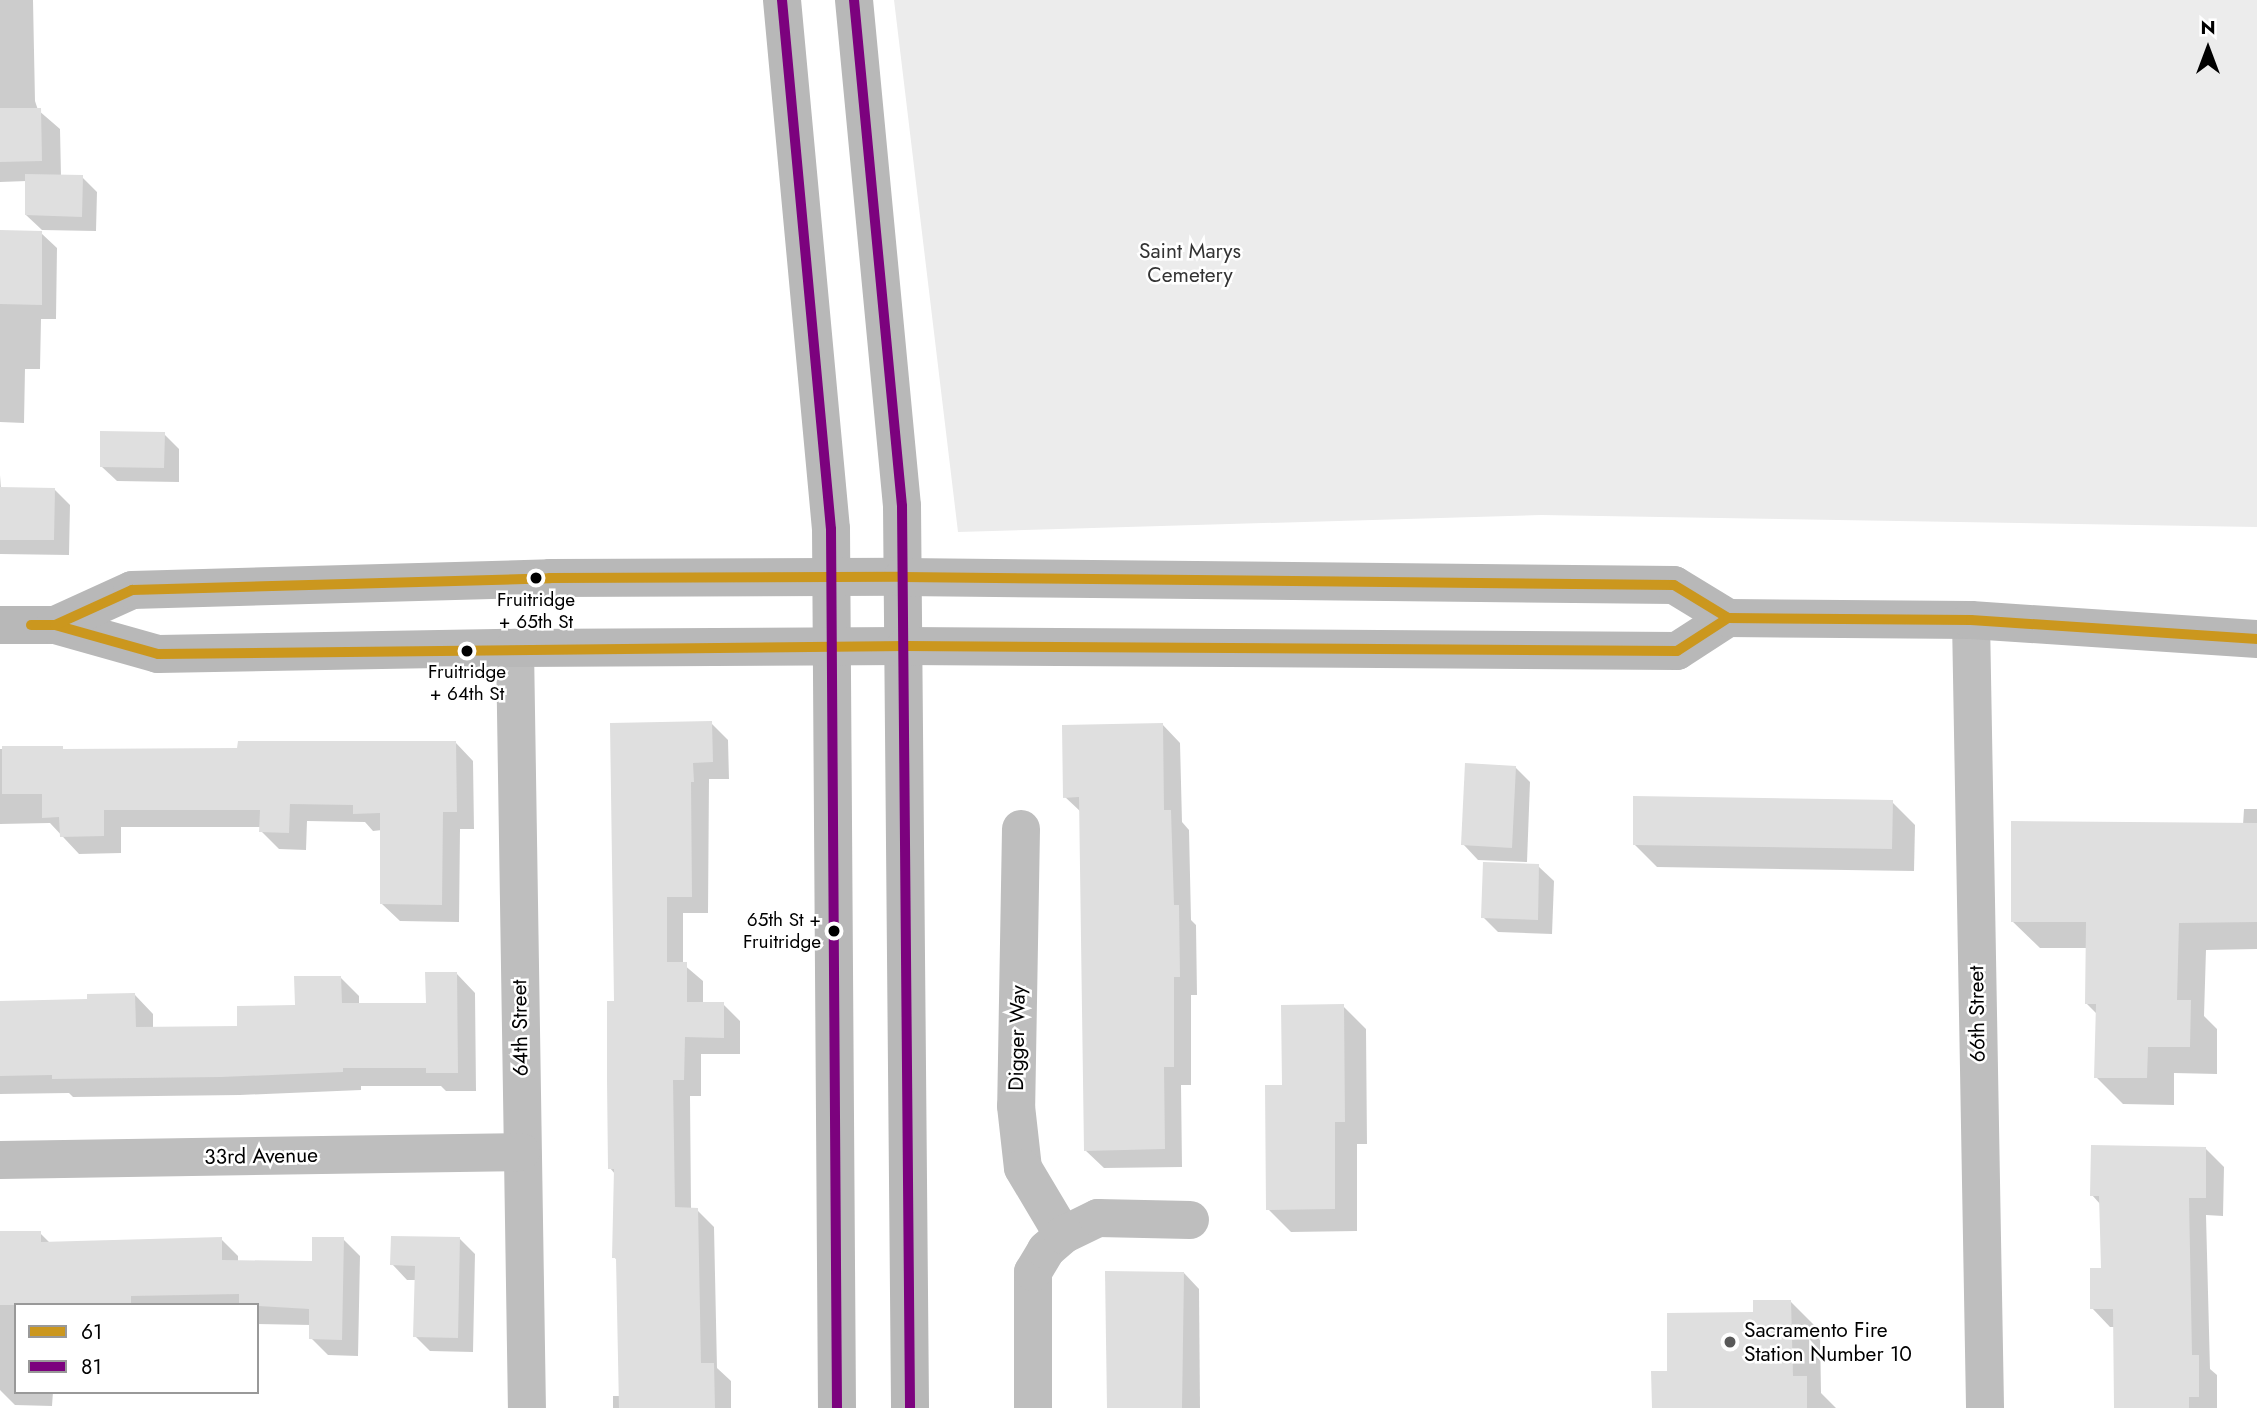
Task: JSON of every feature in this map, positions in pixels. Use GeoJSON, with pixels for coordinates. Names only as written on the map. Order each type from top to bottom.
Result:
{"type":"FeatureCollection","features":[{"type":"Feature","properties":{"kind":"main road"},"geometry":{"type":"LineString","coordinates":[[782,0],[831,529],[837,1408]]}},
{"type":"Feature","properties":{"kind":"main road"},"geometry":{"type":"LineString","coordinates":[[854,0],[902,506],[906,646],[910,1408]]}},
{"type":"Feature","properties":{"kind":"main road"},"geometry":{"type":"LineString","coordinates":[[55,625],[132,590],[550,578],[903,577],[1674,584],[1728,618],[1971,620],[2257,639]]}},
{"type":"Feature","properties":{"kind":"main road"},"geometry":{"type":"LineString","coordinates":[[0,625],[55,625],[159,654],[515,648],[906,646],[1677,651],[1728,618]]}},
{"type":"Feature","properties":{"kind":"street","name":"66th Street"},"geometry":{"type":"LineString","coordinates":[[1971,620],[1985,1408]]}},
{"type":"Feature","properties":{"kind":"street","name":"64th Street"},"geometry":{"type":"LineString","coordinates":[[515,648],[527,1408]]}},
{"type":"Feature","properties":{"kind":"street","name":"Digger Way"},"geometry":{"type":"LineString","coordinates":[[1021,829],[1016,1107],[1023,1168],[1063,1235]]}},
{"type":"Feature","properties":{"kind":"street","name":"33rd Avenue"},"geometry":{"type":"LineString","coordinates":[[0,1160],[522,1152]]}},
{"type":"Feature","properties":{"kind":"street"},"geometry":{"type":"LineString","coordinates":[[1033,1408],[1033,1272],[1046,1250],[1063,1235],[1098,1218],[1190,1220]]}},
{"type":"Feature","properties":{"kind":"green space","name":"Saint Marys Cemetery"},"geometry":{"type":"Polygon","coordinates":[[[894,0],[2257,0],[2257,527],[1541,515],[958,532],[894,0]]]}},
{"type":"Feature","properties":{"kind":"building"},"geometry":{"type":"Polygon","coordinates":[[[0,108],[41,108],[42,161],[0,162],[0,108]]]}},
{"type":"Feature","properties":{"kind":"building"},"geometry":{"type":"Polygon","coordinates":[[[25,174],[83,175],[82,217],[25,215],[25,174]]]}},
{"type":"Feature","properties":{"kind":"building"},"geometry":{"type":"Polygon","coordinates":[[[0,230],[42,231],[42,305],[0,304],[0,230]]]}},
{"type":"Feature","properties":{"kind":"building"},"geometry":{"type":"Polygon","coordinates":[[[100,431],[165,432],[164,468],[100,467],[100,431]]]}},
{"type":"Feature","properties":{"kind":"building"},"geometry":{"type":"Polygon","coordinates":[[[0,487],[55,488],[54,540],[0,540],[0,487]]]}},
{"type":"Feature","properties":{"kind":"building"},"geometry":{"type":"Polygon","coordinates":[[[712,721],[713,762],[693,763],[692,897],[667,897],[667,962],[687,962],[687,1002],[724,1002],[724,1038],[685,1037],[684,1080],[673,1080],[675,1207],[698,1208],[701,1363],[714,1363],[715,1408],[619,1408],[616,1258],[612,1258],[614,1169],[608,1169],[607,1001],[614,1001],[610,723],[712,721]]]}},
{"type":"Feature","properties":{"kind":"building"},"geometry":{"type":"Polygon","coordinates":[[[1163,723],[1164,810],[1171,810],[1174,905],[1179,905],[1180,977],[1174,977],[1174,1067],[1164,1067],[1165,1149],[1084,1151],[1079,797],[1063,798],[1062,725],[1163,723]]]}},
{"type":"Feature","properties":{"kind":"building"},"geometry":{"type":"Polygon","coordinates":[[[238,741],[456,741],[457,812],[443,812],[442,905],[380,904],[380,813],[353,814],[353,805],[290,804],[289,833],[259,832],[260,810],[104,810],[104,836],[60,837],[59,817],[42,818],[42,794],[2,794],[2,746],[63,746],[63,749],[237,748],[238,741]]]}},
{"type":"Feature","properties":{"kind":"building"},"geometry":{"type":"Polygon","coordinates":[[[1465,763],[1516,766],[1512,848],[1461,845],[1465,763]]]}},
{"type":"Feature","properties":{"kind":"building"},"geometry":{"type":"Polygon","coordinates":[[[1633,796],[1893,800],[1892,849],[1633,845],[1633,796]]]}},
{"type":"Feature","properties":{"kind":"building"},"geometry":{"type":"Polygon","coordinates":[[[2011,821],[2257,823],[2257,922],[2179,923],[2177,1000],[2191,1000],[2190,1047],[2148,1047],[2147,1078],[2094,1078],[2096,1004],[2085,1004],[2086,922],[2011,922],[2011,821]]]}},
{"type":"Feature","properties":{"kind":"building"},"geometry":{"type":"Polygon","coordinates":[[[1483,862],[1539,864],[1538,920],[1481,918],[1483,862]]]}},
{"type":"Feature","properties":{"kind":"building"},"geometry":{"type":"Polygon","coordinates":[[[425,972],[457,972],[458,1073],[426,1073],[426,1068],[343,1068],[343,1072],[221,1077],[52,1079],[52,1075],[0,1076],[0,1001],[87,999],[87,994],[135,993],[136,1027],[237,1026],[237,1006],[295,1005],[294,976],[341,976],[342,1003],[426,1003],[425,972]]]}},
{"type":"Feature","properties":{"kind":"building"},"geometry":{"type":"Polygon","coordinates":[[[1344,1004],[1345,1122],[1335,1122],[1335,1209],[1266,1210],[1265,1085],[1282,1085],[1281,1005],[1344,1004]]]}},
{"type":"Feature","properties":{"kind":"building"},"geometry":{"type":"Polygon","coordinates":[[[2091,1145],[2206,1147],[2206,1198],[2189,1198],[2192,1355],[2199,1355],[2199,1397],[2189,1397],[2189,1408],[2114,1408],[2113,1309],[2090,1309],[2090,1268],[2101,1268],[2099,1196],[2090,1196],[2091,1145]]]}},
{"type":"Feature","properties":{"kind":"building"},"geometry":{"type":"Polygon","coordinates":[[[0,1231],[41,1231],[41,1242],[222,1237],[222,1260],[312,1261],[312,1237],[344,1237],[342,1340],[309,1339],[309,1309],[239,1303],[239,1294],[131,1296],[131,1303],[0,1305],[0,1231]]]}},
{"type":"Feature","properties":{"kind":"building"},"geometry":{"type":"Polygon","coordinates":[[[391,1236],[460,1237],[458,1338],[413,1337],[415,1266],[390,1265],[391,1236]]]}},
{"type":"Feature","properties":{"kind":"building"},"geometry":{"type":"Polygon","coordinates":[[[1105,1271],[1184,1272],[1182,1408],[1107,1408],[1105,1271]]]}},
{"type":"Feature","properties":{"kind":"building","name":"Sacramento Fire Station Number 10"},"geometry":{"type":"Polygon","coordinates":[[[1753,1300],[1791,1300],[1793,1376],[1807,1376],[1807,1408],[1652,1408],[1651,1371],[1667,1371],[1667,1313],[1753,1312],[1753,1300]]]}},
{"type":"Feature","properties":{"kind":"transit line","name":"81"},"geometry":{"type":"LineString","coordinates":[[782,0],[831,529],[837,1408]]}},
{"type":"Feature","properties":{"kind":"transit line","name":"81"},"geometry":{"type":"LineString","coordinates":[[854,0],[902,506],[910,1408]]}},
{"type":"Feature","properties":{"kind":"transit line","name":"61"},"geometry":{"type":"LineString","coordinates":[[55,625],[132,590],[550,578],[903,577],[1674,585],[1728,618],[1971,620],[2257,639]]}},
{"type":"Feature","properties":{"kind":"transit line","name":"61"},"geometry":{"type":"LineString","coordinates":[[31,625],[55,625],[158,654],[906,646],[1677,651],[1728,618]]}},
{"type":"Feature","properties":{"kind":"place","name":"Fruitridge + 65th St"},"geometry":{"type":"Point","coordinates":[536,578]}},
{"type":"Feature","properties":{"kind":"place","name":"Fruitridge + 64th St"},"geometry":{"type":"Point","coordinates":[467,651]}},
{"type":"Feature","properties":{"kind":"place","name":"65th St + Fruitridge"},"geometry":{"type":"Point","coordinates":[834,931]}},
{"type":"Feature","properties":{"kind":"place","name":"Sacramento Fire Station Number 10"},"geometry":{"type":"Point","coordinates":[1730,1342]}}]}
